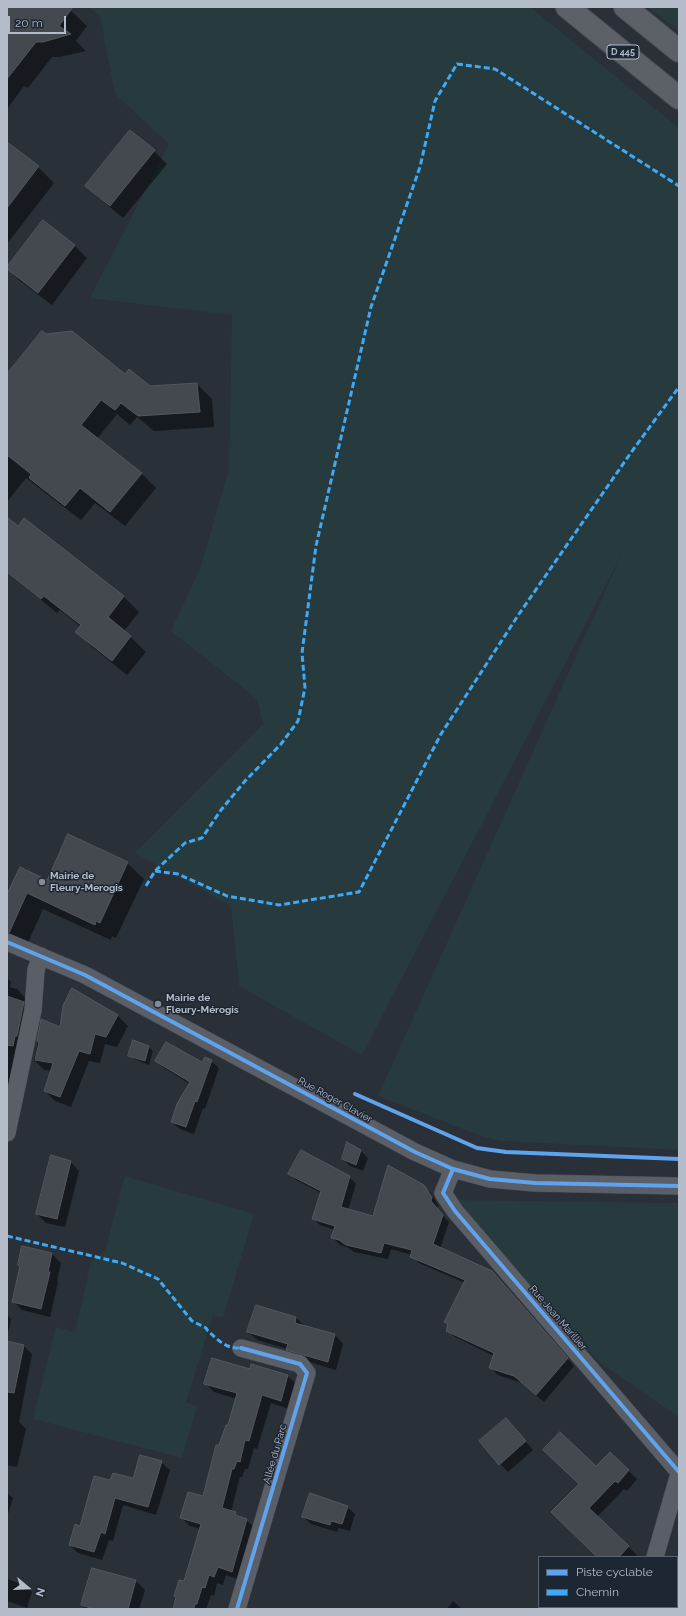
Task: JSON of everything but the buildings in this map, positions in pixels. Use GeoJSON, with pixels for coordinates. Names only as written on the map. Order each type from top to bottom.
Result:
{"type":"FeatureCollection","features":[{"type":"Feature","properties":{"kind":"main road","name":"D 445"},"geometry":{"type":"LineString","coordinates":[[567,7],[679,98]]}},
{"type":"Feature","properties":{"kind":"main road"},"geometry":{"type":"LineString","coordinates":[[625,7],[679,51]]}},
{"type":"Feature","properties":{"kind":"street","name":"Rue Roger Clavier"},"geometry":{"type":"LineString","coordinates":[[7,942],[85,975],[415,1152],[453,1169],[490,1178],[535,1183],[679,1186]]}},
{"type":"Feature","properties":{"kind":"street"},"geometry":{"type":"LineString","coordinates":[[7,1133],[33,1010],[36,970],[41,956]]}},
{"type":"Feature","properties":{"kind":"street","name":"Rue Jean Marillier"},"geometry":{"type":"LineString","coordinates":[[453,1169],[443,1193],[455,1211],[679,1473],[655,1556]]}},
{"type":"Feature","properties":{"kind":"street","name":"Allée du Parc"},"geometry":{"type":"LineString","coordinates":[[237,1609],[307,1373],[300,1364],[241,1348]]}},
{"type":"Feature","properties":{"kind":"green space"},"geometry":{"type":"Polygon","coordinates":[[[88,7],[530,7],[679,128],[679,1150],[501,1141],[481,1136],[378,1096],[622,554],[362,1055],[239,986],[231,906],[135,853],[263,724],[257,699],[171,631],[201,566],[229,469],[232,315],[90,298],[169,144],[115,94],[100,16],[88,7]]]}},
{"type":"Feature","properties":{"kind":"green space"},"geometry":{"type":"Polygon","coordinates":[[[648,7],[679,7],[679,31],[648,7]]]}},
{"type":"Feature","properties":{"kind":"green space"},"geometry":{"type":"Polygon","coordinates":[[[125,1176],[254,1214],[223,1318],[213,1315],[186,1402],[197,1406],[182,1458],[33,1419],[56,1327],[75,1332],[91,1262],[105,1251],[125,1176]]]}},
{"type":"Feature","properties":{"kind":"green space"},"geometry":{"type":"Polygon","coordinates":[[[455,1200],[679,1203],[679,1417],[599,1362],[455,1200]]]}},
{"type":"Feature","properties":{"kind":"marked path"},"geometry":{"type":"LineString","coordinates":[[146,886],[155,871],[185,843],[202,838],[221,810],[245,781],[281,744],[298,721],[305,688],[302,653],[316,546],[371,307],[420,167],[435,101],[457,64],[495,69],[679,186]]}},
{"type":"Feature","properties":{"kind":"marked path"},"geometry":{"type":"LineString","coordinates":[[155,871],[178,874],[227,896],[279,905],[359,892],[441,734],[519,614],[630,454],[679,387]]}},
{"type":"Feature","properties":{"kind":"marked path"},"geometry":{"type":"LineString","coordinates":[[7,1236],[122,1263],[158,1279],[192,1321],[206,1328],[215,1338],[223,1343],[231,1347],[241,1348]]}},
{"type":"Feature","properties":{"kind":"cycle path"},"geometry":{"type":"LineString","coordinates":[[7,942],[85,975],[415,1152],[453,1169],[490,1179],[535,1183],[679,1186]]}},
{"type":"Feature","properties":{"kind":"cycle path"},"geometry":{"type":"LineString","coordinates":[[355,1094],[477,1148],[506,1152],[679,1159]]}},
{"type":"Feature","properties":{"kind":"cycle path"},"geometry":{"type":"LineString","coordinates":[[453,1169],[443,1193],[455,1211],[679,1472]]}},
{"type":"Feature","properties":{"kind":"cycle path"},"geometry":{"type":"LineString","coordinates":[[237,1609],[307,1373],[300,1364],[241,1348]]}},
{"type":"Feature","properties":{"kind":"place","name":"Mairie de Fleury-Merogis"},"geometry":{"type":"Point","coordinates":[42,882]}},
{"type":"Feature","properties":{"kind":"place","name":"Mairie de Fleury-Mérogis"},"geometry":{"type":"Point","coordinates":[158,1004]}}]}
